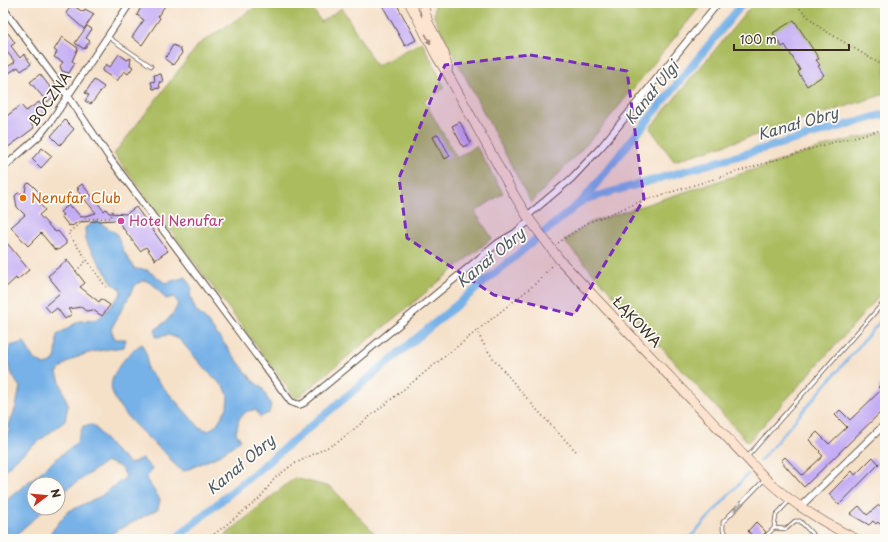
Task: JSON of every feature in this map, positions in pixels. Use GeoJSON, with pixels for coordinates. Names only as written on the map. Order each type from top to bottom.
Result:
{"type":"FeatureCollection","features":[{"type":"Feature","properties":{"kind":"street","name":"BOCZNA"},"geometry":{"type":"LineString","coordinates":[[3,168],[39,136],[68,96],[130,3]]}},
{"type":"Feature","properties":{"kind":"street"},"geometry":{"type":"LineString","coordinates":[[410,3],[417,6],[423,3]]}},
{"type":"Feature","properties":{"kind":"street","name":"ŁĄKOWA"},"geometry":{"type":"LineString","coordinates":[[410,3],[437,57],[513,194],[560,259],[766,479],[790,500],[856,539]]}},
{"type":"Feature","properties":{"kind":"street","name":"ŁĄKOWA"},"geometry":{"type":"LineString","coordinates":[[423,3],[428,22],[444,53],[450,78]]}},
{"type":"Feature","properties":{"kind":"street"},"geometry":{"type":"LineString","coordinates":[[3,8],[68,96],[112,160],[291,402],[299,405],[498,243],[516,233],[602,146],[718,3]]}},
{"type":"Feature","properties":{"kind":"street"},"geometry":{"type":"LineString","coordinates":[[801,506],[885,424]]}},
{"type":"Feature","properties":{"kind":"street"},"geometry":{"type":"LineString","coordinates":[[882,539],[885,536]]}},
{"type":"Feature","properties":{"kind":"lane"},"geometry":{"type":"LineString","coordinates":[[107,37],[151,66]]}},
{"type":"Feature","properties":{"kind":"lane"},"geometry":{"type":"LineString","coordinates":[[745,458],[885,301]]}},
{"type":"Feature","properties":{"kind":"lane"},"geometry":{"type":"LineString","coordinates":[[731,539],[723,530],[723,522],[766,479]]}},
{"type":"Feature","properties":{"kind":"lane"},"geometry":{"type":"LineString","coordinates":[[763,539],[774,528],[776,515],[790,500]]}},
{"type":"Feature","properties":{"kind":"lane"},"geometry":{"type":"LineString","coordinates":[[774,528],[786,529],[795,521],[800,521],[816,539]]}},
{"type":"Feature","properties":{"kind":"path"},"geometry":{"type":"LineString","coordinates":[[794,3],[819,27],[885,67]]}},
{"type":"Feature","properties":{"kind":"path"},"geometry":{"type":"LineString","coordinates":[[551,248],[587,223],[639,202],[834,142],[885,129]]}},
{"type":"Feature","properties":{"kind":"path"},"geometry":{"type":"LineString","coordinates":[[106,287],[68,233],[85,219],[111,218],[113,208]]}},
{"type":"Feature","properties":{"kind":"path"},"geometry":{"type":"LineString","coordinates":[[208,539],[259,499],[275,478],[292,465],[338,442],[534,285],[560,259]]}},
{"type":"Feature","properties":{"kind":"path"},"geometry":{"type":"LineString","coordinates":[[76,272],[87,260]]}},
{"type":"Feature","properties":{"kind":"path"},"geometry":{"type":"LineString","coordinates":[[477,330],[481,341],[498,364],[550,425],[578,452]]}},
{"type":"Feature","properties":{"kind":"highlighted area"},"geometry":{"type":"Polygon","coordinates":[[[530,55],[627,71],[644,199],[574,315],[494,295],[407,238],[399,178],[445,65],[530,55]]]}},
{"type":"Feature","properties":{"kind":"green space"},"geometry":{"type":"Polygon","coordinates":[[[262,3],[309,3],[321,22],[342,8],[376,66],[422,42],[445,88],[424,101],[457,158],[476,146],[503,193],[475,212],[492,238],[296,399],[114,154],[199,44],[262,3]]]}},
{"type":"Feature","properties":{"kind":"green space"},"geometry":{"type":"Polygon","coordinates":[[[435,3],[703,3],[597,133],[531,203],[434,17],[435,3]]]}},
{"type":"Feature","properties":{"kind":"green space"},"geometry":{"type":"Polygon","coordinates":[[[754,3],[885,3],[885,94],[674,161],[650,128],[754,3]]]}},
{"type":"Feature","properties":{"kind":"green space"},"geometry":{"type":"Polygon","coordinates":[[[885,132],[885,290],[748,442],[564,241],[589,223],[836,143],[885,132]]]}},
{"type":"Feature","properties":{"kind":"green space"},"geometry":{"type":"Polygon","coordinates":[[[294,478],[331,487],[380,539],[221,539],[294,478]]]}},
{"type":"Feature","properties":{"kind":"water"},"geometry":{"type":"Polygon","coordinates":[[[97,221],[117,234],[123,250],[135,269],[147,270],[165,283],[186,277],[192,289],[190,296],[196,311],[206,320],[253,381],[262,388],[271,405],[269,413],[260,417],[256,410],[247,411],[239,419],[236,433],[241,440],[218,456],[184,471],[175,465],[165,453],[134,424],[115,399],[111,385],[116,371],[121,364],[137,347],[142,344],[147,356],[147,369],[199,427],[209,431],[217,424],[227,408],[228,396],[225,388],[207,371],[179,339],[169,335],[156,337],[155,330],[172,315],[178,303],[174,297],[166,299],[155,286],[145,280],[136,284],[111,329],[115,339],[126,339],[124,347],[96,351],[78,357],[63,366],[57,373],[68,405],[65,421],[21,455],[3,472],[3,441],[9,432],[9,425],[16,407],[20,387],[9,367],[8,351],[10,346],[24,342],[33,358],[44,365],[52,363],[56,356],[57,335],[79,321],[95,320],[102,316],[121,294],[120,288],[113,284],[86,242],[85,228],[97,221]]]}},
{"type":"Feature","properties":{"kind":"water"},"geometry":{"type":"Polygon","coordinates":[[[93,425],[113,449],[130,464],[142,458],[152,469],[146,479],[160,499],[158,509],[101,539],[46,539],[64,516],[66,516],[67,512],[101,496],[126,477],[119,466],[106,462],[66,490],[66,476],[36,476],[77,442],[83,426],[93,425]]]}},
{"type":"Feature","properties":{"kind":"water"},"geometry":{"type":"Polygon","coordinates":[[[26,484],[26,516],[37,516],[11,539],[3,539],[3,503],[26,484]]]}},
{"type":"Feature","properties":{"kind":"building"},"geometry":{"type":"Polygon","coordinates":[[[143,3],[167,3],[158,16],[160,18],[142,45],[132,37],[144,20],[137,15],[143,3]]]}},
{"type":"Feature","properties":{"kind":"building"},"geometry":{"type":"Polygon","coordinates":[[[381,3],[396,3],[416,40],[405,46],[381,3]]]}},
{"type":"Feature","properties":{"kind":"building"},"geometry":{"type":"Polygon","coordinates":[[[72,5],[83,12],[85,9],[94,14],[84,29],[66,13],[72,5]]]}},
{"type":"Feature","properties":{"kind":"building"},"geometry":{"type":"Polygon","coordinates":[[[794,20],[819,59],[816,60],[824,75],[807,86],[798,72],[800,70],[785,45],[782,47],[773,33],[794,20]]]}},
{"type":"Feature","properties":{"kind":"building"},"geometry":{"type":"Polygon","coordinates":[[[87,26],[92,29],[86,38],[90,41],[84,49],[75,43],[87,26]]]}},
{"type":"Feature","properties":{"kind":"building"},"geometry":{"type":"Polygon","coordinates":[[[8,33],[15,43],[11,46],[20,58],[24,54],[31,64],[21,71],[18,67],[3,77],[3,70],[15,62],[3,47],[3,37],[8,33]]]}},
{"type":"Feature","properties":{"kind":"building"},"geometry":{"type":"Polygon","coordinates":[[[62,37],[78,48],[72,61],[75,63],[69,73],[62,71],[60,66],[63,62],[54,57],[57,52],[54,50],[62,37]]]}},
{"type":"Feature","properties":{"kind":"building"},"geometry":{"type":"Polygon","coordinates":[[[173,45],[180,48],[182,53],[173,65],[165,59],[173,45]]]}},
{"type":"Feature","properties":{"kind":"building"},"geometry":{"type":"Polygon","coordinates":[[[119,54],[127,60],[131,58],[130,65],[133,67],[128,74],[124,71],[117,81],[102,71],[106,64],[110,67],[119,54]]]}},
{"type":"Feature","properties":{"kind":"building"},"geometry":{"type":"Polygon","coordinates":[[[40,74],[56,95],[47,102],[30,82],[40,74]]]}},
{"type":"Feature","properties":{"kind":"building"},"geometry":{"type":"Polygon","coordinates":[[[161,74],[163,82],[159,82],[160,88],[153,89],[151,82],[155,81],[154,75],[161,74]]]}},
{"type":"Feature","properties":{"kind":"building"},"geometry":{"type":"Polygon","coordinates":[[[94,80],[104,87],[91,104],[85,101],[89,95],[85,93],[94,80]]]}},
{"type":"Feature","properties":{"kind":"building"},"geometry":{"type":"Polygon","coordinates":[[[39,102],[46,111],[30,122],[34,128],[3,151],[3,119],[21,105],[26,111],[39,102]]]}},
{"type":"Feature","properties":{"kind":"building"},"geometry":{"type":"Polygon","coordinates":[[[65,120],[74,129],[60,145],[51,136],[65,120]]]}},
{"type":"Feature","properties":{"kind":"building"},"geometry":{"type":"Polygon","coordinates":[[[460,122],[471,143],[463,147],[452,126],[460,122]]]}},
{"type":"Feature","properties":{"kind":"building"},"geometry":{"type":"Polygon","coordinates":[[[438,134],[450,156],[445,159],[433,137],[438,134]]]}},
{"type":"Feature","properties":{"kind":"building"},"geometry":{"type":"Polygon","coordinates":[[[42,148],[52,156],[41,168],[32,159],[42,148]]]}},
{"type":"Feature","properties":{"kind":"building"},"geometry":{"type":"Polygon","coordinates":[[[28,183],[39,192],[34,197],[45,210],[39,215],[53,230],[56,232],[58,231],[66,241],[66,244],[58,250],[55,250],[41,233],[28,246],[11,227],[25,215],[17,207],[15,196],[18,193],[25,194],[28,183]]]}},
{"type":"Feature","properties":{"kind":"building"},"geometry":{"type":"Polygon","coordinates":[[[82,184],[104,211],[106,209],[109,213],[126,214],[136,207],[168,251],[155,260],[146,247],[140,251],[117,220],[78,222],[72,226],[69,226],[61,216],[63,215],[60,212],[69,205],[81,217],[96,213],[77,190],[79,189],[77,188],[82,184]]]}},
{"type":"Feature","properties":{"kind":"building"},"geometry":{"type":"Polygon","coordinates":[[[3,238],[29,270],[17,280],[16,278],[3,290],[3,238]]]}},
{"type":"Feature","properties":{"kind":"building"},"geometry":{"type":"Polygon","coordinates":[[[67,260],[85,283],[80,287],[99,302],[101,299],[110,305],[102,316],[93,310],[86,311],[81,307],[68,309],[72,314],[65,319],[57,308],[51,313],[45,306],[61,292],[48,276],[67,260]]]}},
{"type":"Feature","properties":{"kind":"building"},"geometry":{"type":"Polygon","coordinates":[[[885,380],[885,406],[882,408],[883,410],[804,487],[781,461],[785,457],[802,475],[823,456],[809,440],[817,432],[829,444],[847,427],[835,415],[840,410],[850,420],[881,390],[878,387],[885,380]]]}},
{"type":"Feature","properties":{"kind":"building"},"geometry":{"type":"Polygon","coordinates":[[[873,457],[879,464],[839,505],[829,494],[852,471],[855,475],[873,457]]]}},
{"type":"Feature","properties":{"kind":"building"},"geometry":{"type":"Polygon","coordinates":[[[879,505],[885,511],[885,529],[878,522],[876,524],[873,521],[869,525],[850,514],[859,506],[867,515],[879,505]]]}},
{"type":"Feature","properties":{"kind":"building"},"geometry":{"type":"Polygon","coordinates":[[[756,522],[766,532],[760,539],[755,539],[748,531],[756,522]]]}},
{"type":"Feature","properties":{"kind":"waterway","name":"Kanał Ulgi"},"geometry":{"type":"LineString","coordinates":[[583,200],[743,3]]}},
{"type":"Feature","properties":{"kind":"waterway","name":"Kanał Obry"},"geometry":{"type":"LineString","coordinates":[[175,539],[583,200],[885,114]]}},
{"type":"Feature","properties":{"kind":"waterway"},"geometry":{"type":"LineString","coordinates":[[760,461],[885,316]]}},
{"type":"Feature","properties":{"kind":"waterway"},"geometry":{"type":"LineString","coordinates":[[689,539],[748,474]]}},
{"type":"Feature","properties":{"kind":"place","name":"Nenufar Club"},"geometry":{"type":"Point","coordinates":[23,198]}},
{"type":"Feature","properties":{"kind":"place","name":"Hotel Nenufar"},"geometry":{"type":"Point","coordinates":[121,221]}}]}
